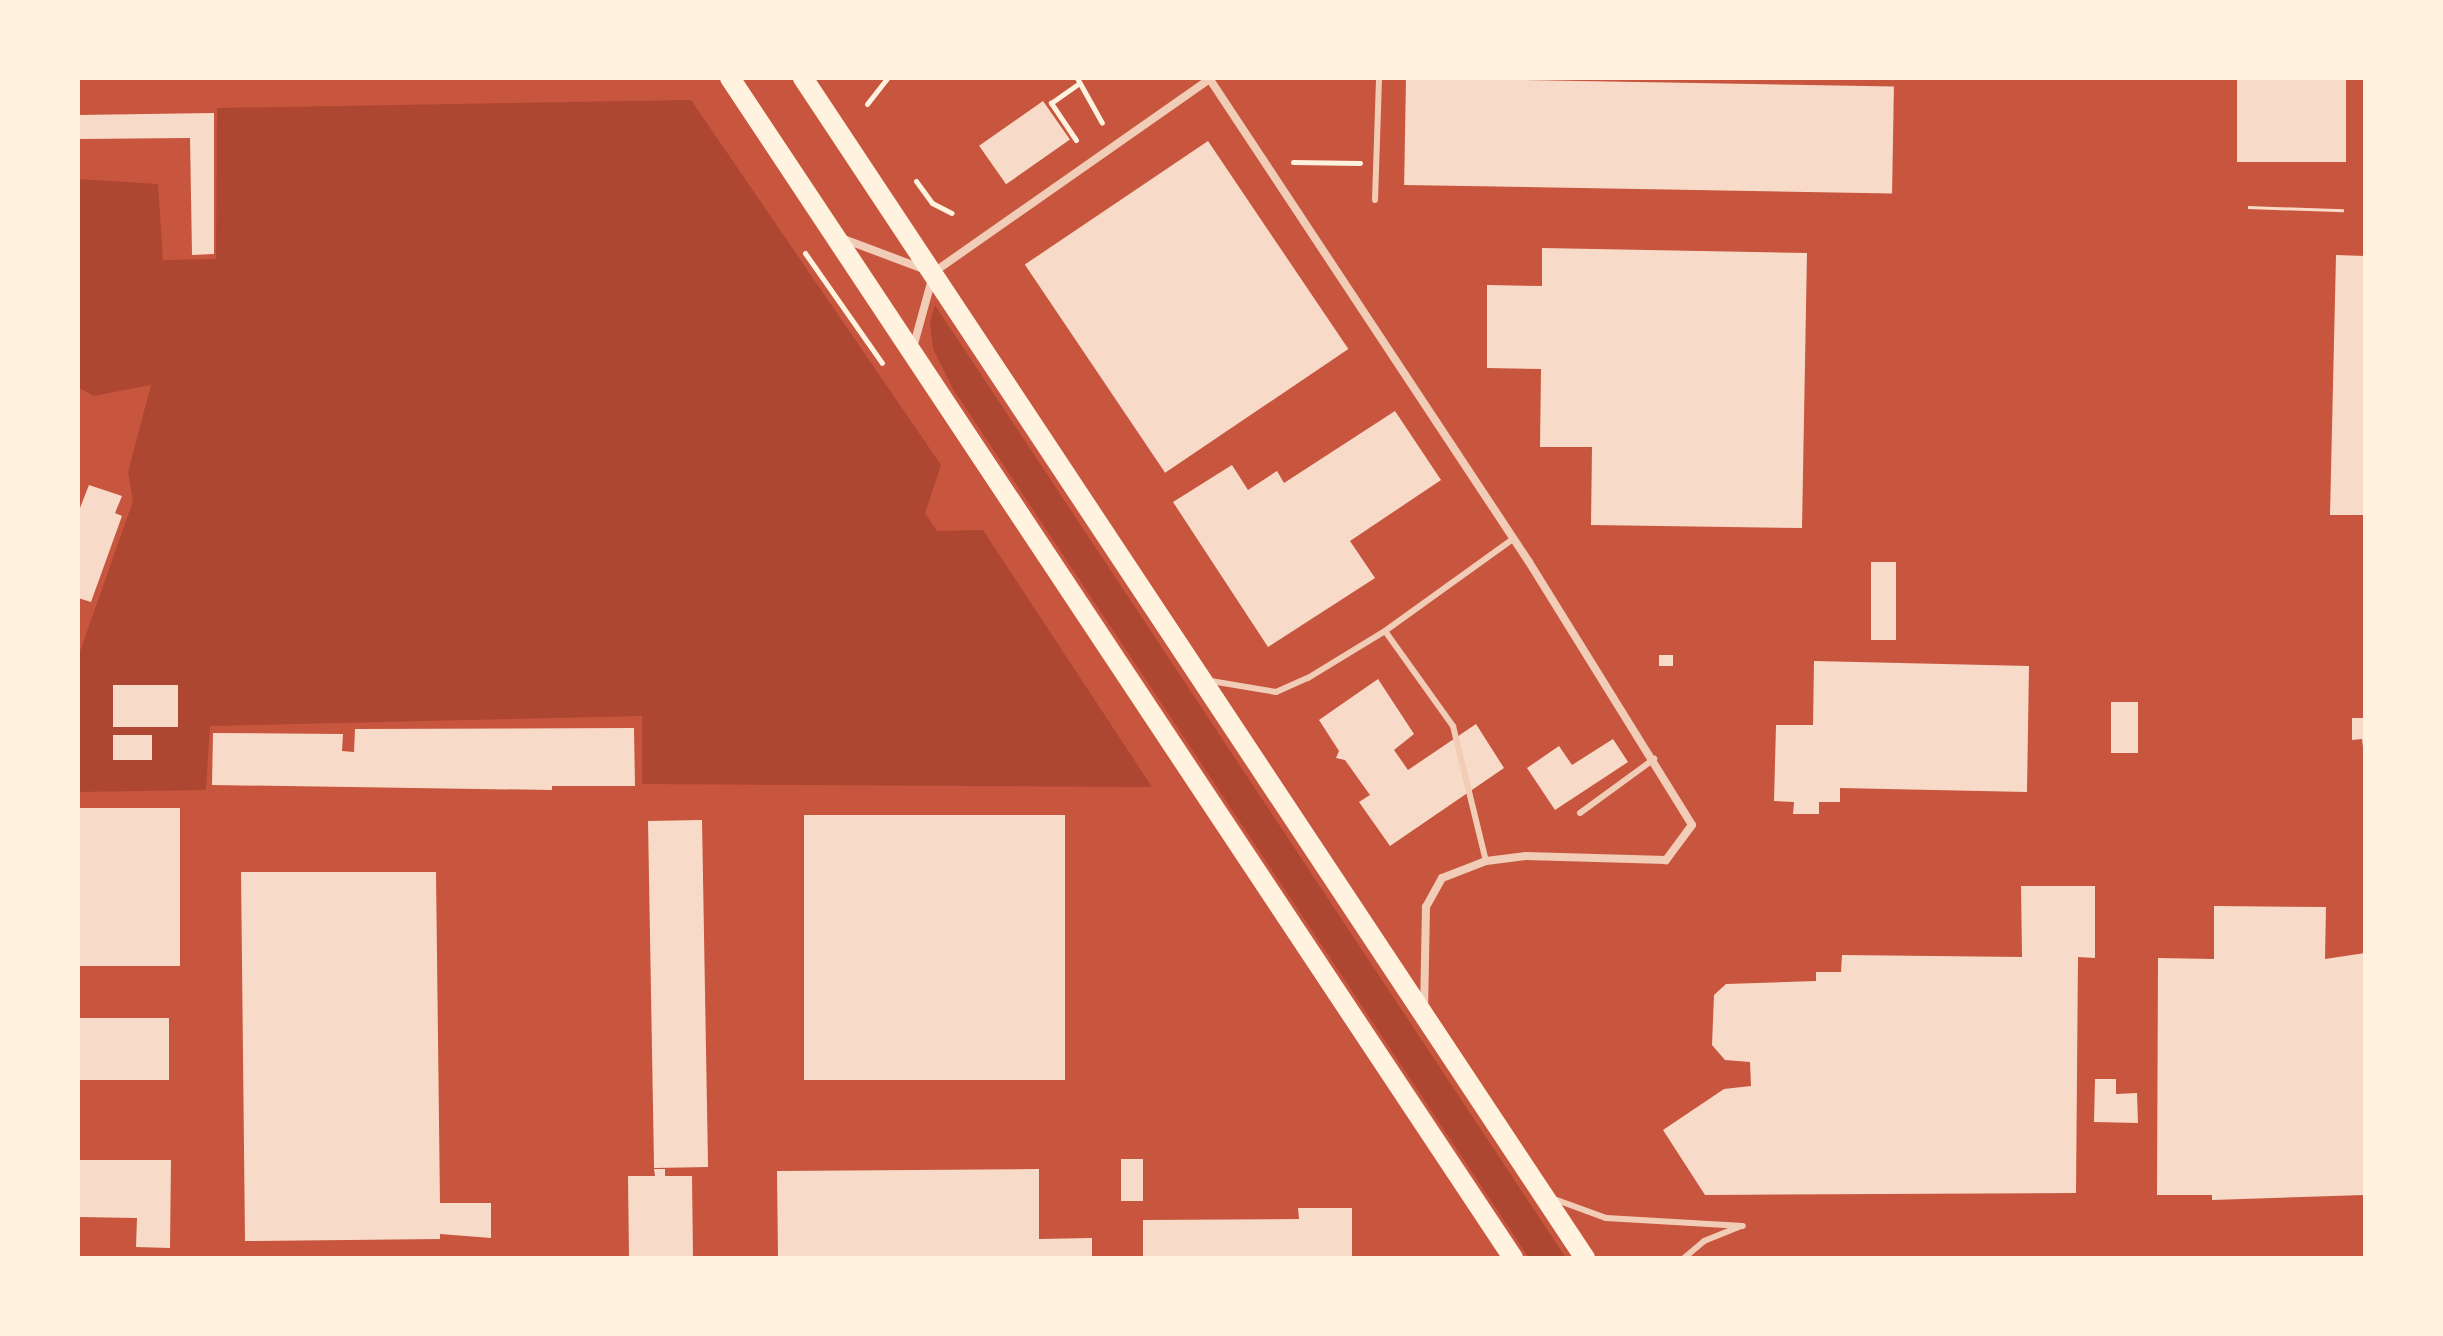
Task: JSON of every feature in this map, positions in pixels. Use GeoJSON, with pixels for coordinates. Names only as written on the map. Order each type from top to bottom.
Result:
{"type":"FeatureCollection","features":[{"type":"Feature","properties":{"kind":"main road"},"geometry":{"type":"LineString","coordinates":[[730,78],[1513,1258]]}},
{"type":"Feature","properties":{"kind":"main road"},"geometry":{"type":"LineString","coordinates":[[803,78],[1585,1258]]}},
{"type":"Feature","properties":{"kind":"street"},"geometry":{"type":"LineString","coordinates":[[912,352],[934,272],[1210,78],[1513,539],[1654,759],[1692,825],[1666,860],[1526,856],[1486,861],[1442,878],[1426,907],[1424,1016]]}},
{"type":"Feature","properties":{"kind":"street"},"geometry":{"type":"LineString","coordinates":[[834,234],[934,272]]}},
{"type":"Feature","properties":{"kind":"lane"},"geometry":{"type":"LineString","coordinates":[[1375,200],[1379,78]]}},
{"type":"Feature","properties":{"kind":"lane"},"geometry":{"type":"LineString","coordinates":[[1200,678],[1250,691],[1276,692],[1385,631],[1513,539]]}},
{"type":"Feature","properties":{"kind":"lane"},"geometry":{"type":"LineString","coordinates":[[1385,631],[1453,726],[1486,861]]}},
{"type":"Feature","properties":{"kind":"lane"},"geometry":{"type":"LineString","coordinates":[[1580,813],[1654,759]]}},
{"type":"Feature","properties":{"kind":"lane"},"geometry":{"type":"LineString","coordinates":[[1542,1194],[1606,1218],[1743,1226],[1704,1241],[1684,1258]]}},
{"type":"Feature","properties":{"kind":"path"},"geometry":{"type":"LineString","coordinates":[[867,104],[887,78]]}},
{"type":"Feature","properties":{"kind":"path"},"geometry":{"type":"LineString","coordinates":[[1076,140],[1051,103],[1077,81],[1102,123]]}},
{"type":"Feature","properties":{"kind":"path"},"geometry":{"type":"LineString","coordinates":[[1293,162],[1376,163]]}},
{"type":"Feature","properties":{"kind":"path"},"geometry":{"type":"LineString","coordinates":[[916,181],[932,203],[952,213]]}},
{"type":"Feature","properties":{"kind":"path"},"geometry":{"type":"LineString","coordinates":[[805,253],[882,363]]}},
{"type":"Feature","properties":{"kind":"shaded area"},"geometry":{"type":"Polygon","coordinates":[[[691,100],[941,465],[925,513],[937,531],[983,530],[1152,787],[642,784],[642,716],[210,726],[206,790],[78,792],[78,657],[133,501],[128,472],[151,385],[94,396],[78,387],[78,179],[158,184],[163,260],[216,259],[217,108],[691,100]]]}},
{"type":"Feature","properties":{"kind":"shaded area"},"geometry":{"type":"Polygon","coordinates":[[[935,305],[1566,1258],[1529,1258],[953,389],[933,349],[930,322],[935,305]]]}},
{"type":"Feature","properties":{"kind":"building"},"geometry":{"type":"Polygon","coordinates":[[[1406,78],[1894,87],[1892,194],[1404,185],[1406,78]]]}},
{"type":"Feature","properties":{"kind":"building"},"geometry":{"type":"Polygon","coordinates":[[[2237,78],[2346,78],[2346,162],[2237,162],[2237,78]]]}},
{"type":"Feature","properties":{"kind":"building"},"geometry":{"type":"Polygon","coordinates":[[[1043,101],[1070,140],[1006,184],[979,146],[1043,101]]]}},
{"type":"Feature","properties":{"kind":"building"},"geometry":{"type":"Polygon","coordinates":[[[214,113],[214,254],[192,255],[190,138],[78,139],[78,115],[214,113]]]}},
{"type":"Feature","properties":{"kind":"building"},"geometry":{"type":"Polygon","coordinates":[[[1208,141],[1348,349],[1165,473],[1025,265],[1208,141]]]}},
{"type":"Feature","properties":{"kind":"building"},"geometry":{"type":"Polygon","coordinates":[[[2248,206],[2344,209],[2344,212],[2248,209],[2248,206]]]}},
{"type":"Feature","properties":{"kind":"building"},"geometry":{"type":"Polygon","coordinates":[[[1542,248],[1807,253],[1802,528],[1591,525],[1592,447],[1540,447],[1541,369],[1487,368],[1487,285],[1542,286],[1542,248]]]}},
{"type":"Feature","properties":{"kind":"building"},"geometry":{"type":"Polygon","coordinates":[[[2336,255],[2365,256],[2365,515],[2330,515],[2336,255]]]}},
{"type":"Feature","properties":{"kind":"building"},"geometry":{"type":"Polygon","coordinates":[[[1395,411],[1441,480],[1350,541],[1375,578],[1268,647],[1173,502],[1232,465],[1248,490],[1277,471],[1284,483],[1395,411]]]}},
{"type":"Feature","properties":{"kind":"building"},"geometry":{"type":"Polygon","coordinates":[[[89,485],[122,496],[115,513],[122,516],[91,602],[78,598],[78,513],[89,485]]]}},
{"type":"Feature","properties":{"kind":"building"},"geometry":{"type":"Polygon","coordinates":[[[1871,562],[1896,562],[1896,640],[1871,640],[1871,562]]]}},
{"type":"Feature","properties":{"kind":"building"},"geometry":{"type":"Polygon","coordinates":[[[1659,655],[1673,655],[1673,666],[1659,666],[1659,655]]]}},
{"type":"Feature","properties":{"kind":"building"},"geometry":{"type":"Polygon","coordinates":[[[1814,661],[2029,666],[2027,792],[1840,788],[1840,802],[1819,802],[1819,814],[1793,814],[1794,802],[1774,801],[1776,725],[1813,725],[1814,661]]]}},
{"type":"Feature","properties":{"kind":"building"},"geometry":{"type":"Polygon","coordinates":[[[1378,679],[1414,734],[1394,750],[1408,770],[1476,724],[1504,768],[1390,846],[1359,802],[1370,795],[1345,760],[1336,758],[1339,751],[1319,720],[1378,679]]]}},
{"type":"Feature","properties":{"kind":"building"},"geometry":{"type":"Polygon","coordinates":[[[113,685],[178,685],[178,727],[113,727],[113,685]]]}},
{"type":"Feature","properties":{"kind":"building"},"geometry":{"type":"Polygon","coordinates":[[[2111,702],[2138,702],[2138,753],[2111,753],[2111,702]]]}},
{"type":"Feature","properties":{"kind":"building"},"geometry":{"type":"Polygon","coordinates":[[[2352,718],[2365,718],[2365,763],[2362,739],[2352,740],[2352,718]]]}},
{"type":"Feature","properties":{"kind":"building"},"geometry":{"type":"Polygon","coordinates":[[[634,728],[635,786],[552,786],[552,790],[212,785],[213,733],[343,734],[342,751],[354,752],[355,729],[634,728]]]}},
{"type":"Feature","properties":{"kind":"building"},"geometry":{"type":"Polygon","coordinates":[[[113,735],[152,735],[152,760],[113,760],[113,735]]]}},
{"type":"Feature","properties":{"kind":"building"},"geometry":{"type":"Polygon","coordinates":[[[1613,739],[1628,762],[1555,810],[1527,768],[1559,746],[1572,765],[1613,739]]]}},
{"type":"Feature","properties":{"kind":"building"},"geometry":{"type":"Polygon","coordinates":[[[78,808],[180,808],[180,966],[78,966],[78,808]]]}},
{"type":"Feature","properties":{"kind":"building"},"geometry":{"type":"Polygon","coordinates":[[[804,815],[1065,815],[1065,1080],[804,1080],[804,815]]]}},
{"type":"Feature","properties":{"kind":"building"},"geometry":{"type":"Polygon","coordinates":[[[702,820],[708,1167],[654,1168],[648,821],[702,820]]]}},
{"type":"Feature","properties":{"kind":"building"},"geometry":{"type":"Polygon","coordinates":[[[241,872],[436,872],[440,1203],[491,1203],[491,1238],[440,1234],[440,1239],[245,1241],[241,872]]]}},
{"type":"Feature","properties":{"kind":"building"},"geometry":{"type":"Polygon","coordinates":[[[2021,886],[2095,886],[2095,958],[2078,957],[2076,1193],[1705,1195],[1663,1130],[1724,1089],[1751,1086],[1750,1062],[1725,1060],[1712,1045],[1714,995],[1726,984],[1816,981],[1816,972],[1841,972],[1842,955],[2022,957],[2021,886]]]}},
{"type":"Feature","properties":{"kind":"building"},"geometry":{"type":"Polygon","coordinates":[[[2214,906],[2326,907],[2325,959],[2365,953],[2364,1195],[2212,1200],[2212,1195],[2157,1195],[2158,958],[2214,959],[2214,906]]]}},
{"type":"Feature","properties":{"kind":"building"},"geometry":{"type":"Polygon","coordinates":[[[78,1018],[169,1018],[169,1080],[78,1080],[78,1018]]]}},
{"type":"Feature","properties":{"kind":"building"},"geometry":{"type":"Polygon","coordinates":[[[2095,1079],[2116,1079],[2116,1094],[2137,1093],[2138,1123],[2094,1122],[2095,1079]]]}},
{"type":"Feature","properties":{"kind":"building"},"geometry":{"type":"Polygon","coordinates":[[[1121,1159],[1143,1159],[1143,1201],[1121,1201],[1121,1159]]]}},
{"type":"Feature","properties":{"kind":"building"},"geometry":{"type":"Polygon","coordinates":[[[78,1160],[171,1160],[170,1248],[136,1247],[137,1218],[78,1217],[78,1160]]]}},
{"type":"Feature","properties":{"kind":"building"},"geometry":{"type":"Polygon","coordinates":[[[654,1169],[665,1169],[665,1176],[692,1176],[693,1258],[629,1258],[628,1176],[655,1176],[654,1169]]]}},
{"type":"Feature","properties":{"kind":"building"},"geometry":{"type":"Polygon","coordinates":[[[1039,1169],[1039,1239],[1092,1238],[1092,1258],[778,1258],[777,1171],[1039,1169]]]}},
{"type":"Feature","properties":{"kind":"building"},"geometry":{"type":"Polygon","coordinates":[[[1298,1208],[1352,1208],[1352,1258],[1143,1258],[1143,1220],[1299,1219],[1298,1208]]]}}]}
